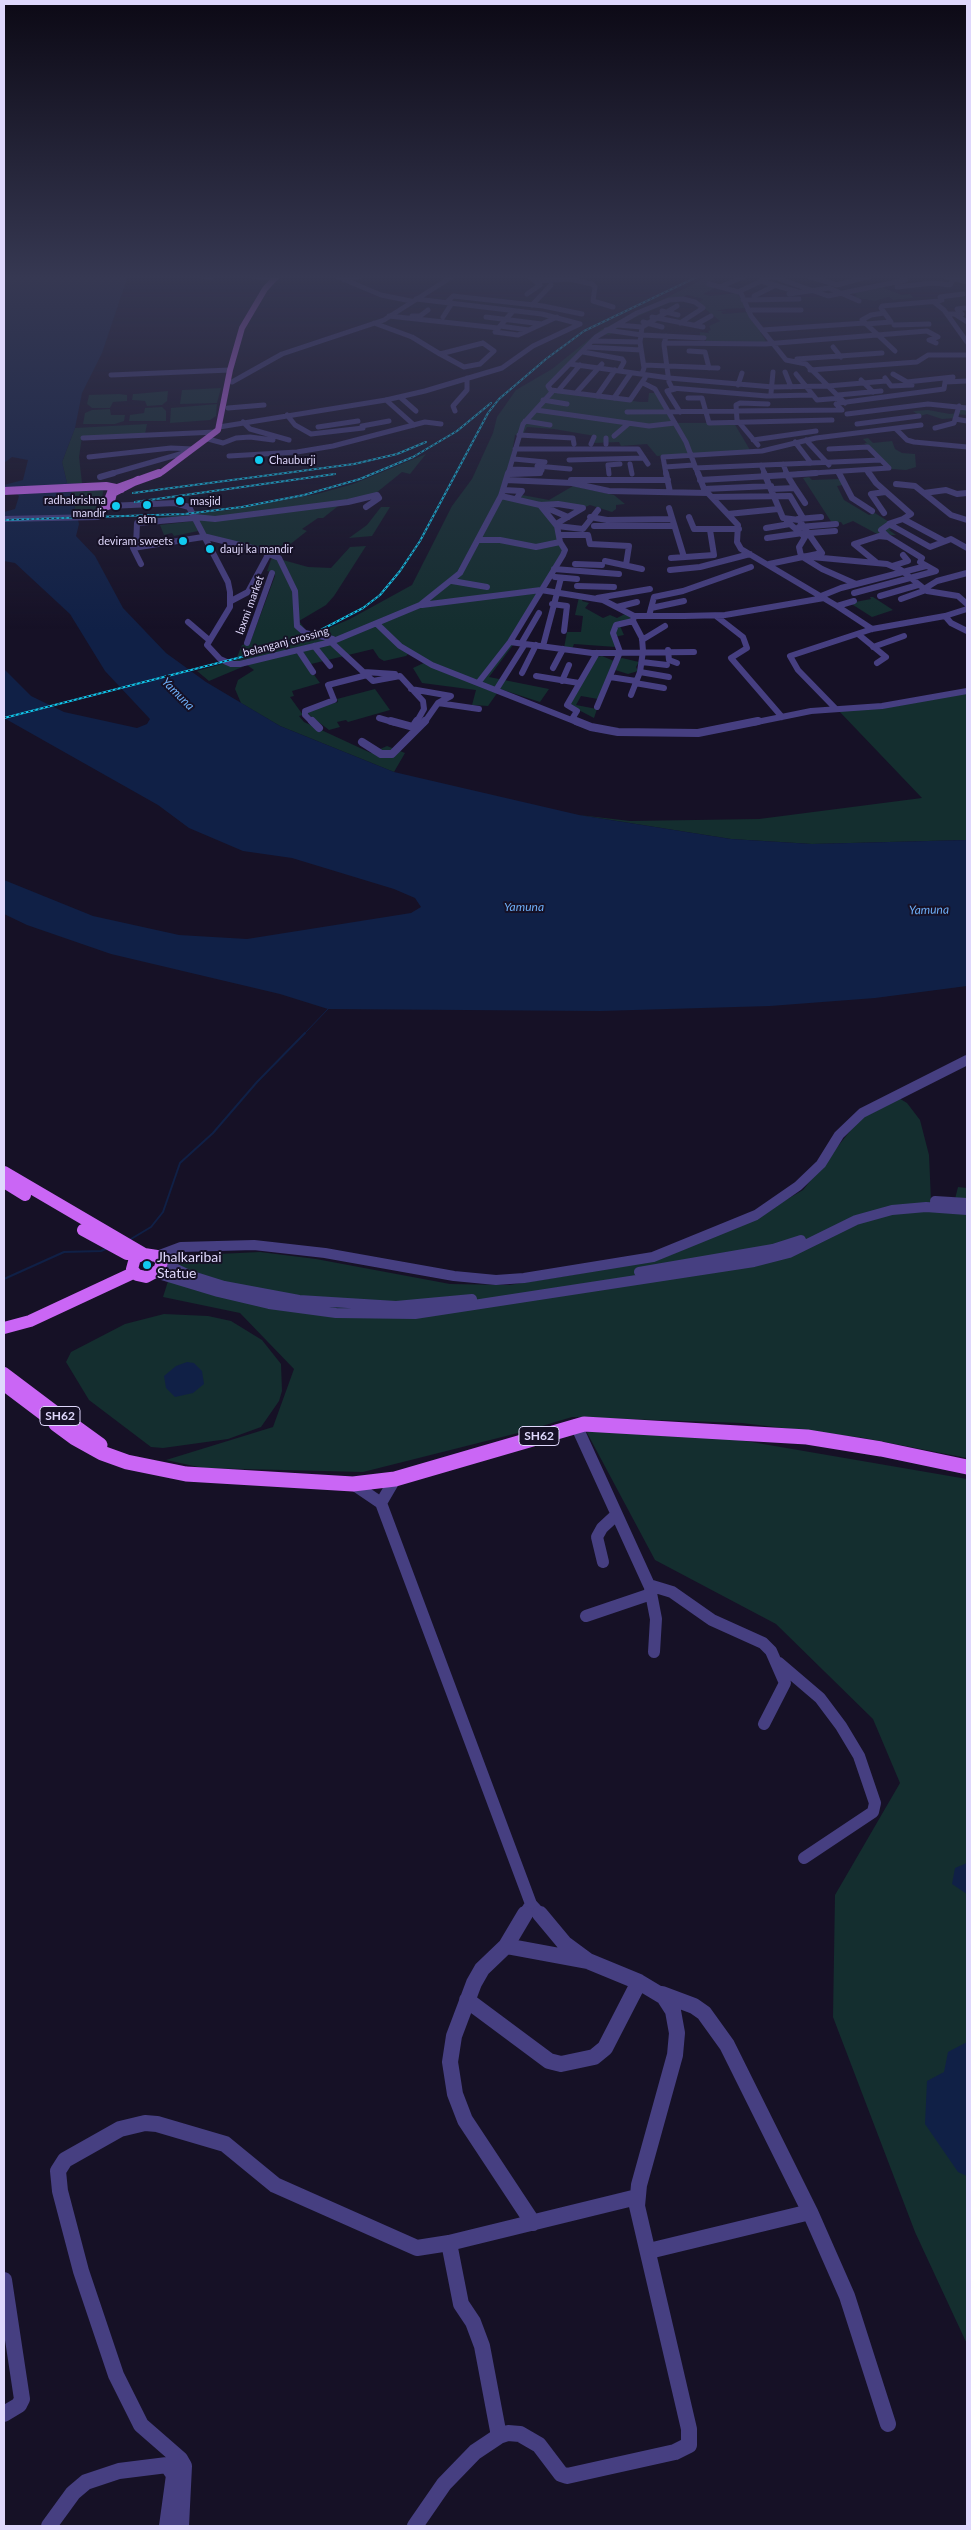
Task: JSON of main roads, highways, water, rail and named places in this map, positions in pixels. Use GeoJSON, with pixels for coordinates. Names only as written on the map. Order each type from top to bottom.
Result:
{"type":"FeatureCollection","features":[{"type":"Feature","properties":{"kind":"main road"},"geometry":{"type":"LineString","coordinates":[[219,427],[225,394]]}},
{"type":"Feature","properties":{"kind":"main road"},"geometry":{"type":"LineString","coordinates":[[108,507],[110,497],[119,488],[162,472],[208,439],[226,419],[230,394]]}},
{"type":"Feature","properties":{"kind":"main road"},"geometry":{"type":"LineString","coordinates":[[4,491],[106,486],[119,488]]}},
{"type":"Feature","properties":{"kind":"main road"},"geometry":{"type":"LineString","coordinates":[[4,1172],[109,1240]]}},
{"type":"Feature","properties":{"kind":"main road"},"geometry":{"type":"LineString","coordinates":[[4,1182],[133,1253],[158,1264],[146,1277],[133,1273],[4,1334]]}},
{"type":"Feature","properties":{"kind":"main road"},"geometry":{"type":"LineString","coordinates":[[133,1253],[131,1266],[133,1273]]}},
{"type":"Feature","properties":{"kind":"main road","name":"SH62"},"geometry":{"type":"LineString","coordinates":[[4,1374],[99,1443],[115,1458]]}},
{"type":"Feature","properties":{"kind":"main road","name":"SH62"},"geometry":{"type":"LineString","coordinates":[[4,1385],[75,1438],[115,1458],[160,1470],[186,1474],[353,1484],[395,1480],[576,1425],[807,1437],[881,1449],[967,1467]]}},
{"type":"Feature","properties":{"kind":"water","name":"Yamuna"},"geometry":{"type":"Polygon","coordinates":[[[4,394],[82,394],[75,428],[62,462],[67,483],[105,484],[70,487],[76,513],[98,515],[77,516],[79,524],[76,536],[95,556],[123,608],[166,653],[206,682],[280,726],[394,772],[579,815],[731,839],[812,844],[967,840],[967,986],[875,998],[770,1006],[600,1011],[328,1009],[280,994],[111,954],[27,925],[4,914],[4,880],[93,916],[179,935],[247,939],[411,913],[421,907],[415,898],[394,889],[292,858],[243,851],[189,828],[158,805],[4,718],[4,669],[31,696],[64,712],[137,728],[147,724],[150,719],[105,671],[70,614],[15,563],[4,561],[4,512],[15,509],[19,496],[17,494],[4,493],[4,485],[23,480],[28,460],[12,457],[4,463],[4,394]]]}},
{"type":"Feature","properties":{"kind":"water"},"geometry":{"type":"Polygon","coordinates":[[[187,1362],[194,1363],[202,1371],[204,1384],[193,1393],[175,1397],[166,1388],[164,1376],[176,1366],[187,1362]]]}},
{"type":"Feature","properties":{"kind":"water"},"geometry":{"type":"Polygon","coordinates":[[[967,1863],[967,1894],[952,1884],[955,1868],[967,1863]]]}},
{"type":"Feature","properties":{"kind":"water"},"geometry":{"type":"Polygon","coordinates":[[[967,2042],[967,2176],[958,2172],[925,2124],[927,2081],[944,2072],[948,2052],[967,2042]]]}},
{"type":"Feature","properties":{"kind":"waterway"},"geometry":{"type":"LineString","coordinates":[[304,1034],[329,1008]]}},
{"type":"Feature","properties":{"kind":"waterway"},"geometry":{"type":"LineString","coordinates":[[131,1239],[151,1227],[163,1212],[180,1163],[213,1133],[257,1082],[305,1033]]}},
{"type":"Feature","properties":{"kind":"waterway"},"geometry":{"type":"LineString","coordinates":[[4,1279],[64,1252],[101,1251],[108,1248]]}},
{"type":"Feature","properties":{"kind":"railway"},"geometry":{"type":"LineString","coordinates":[[4,718],[261,652],[311,635],[363,608],[380,595],[400,571],[420,541],[488,413],[505,394]]}},
{"type":"Feature","properties":{"kind":"railway"},"geometry":{"type":"LineString","coordinates":[[4,520],[185,514],[242,507],[304,495],[360,479],[413,457],[457,431],[491,403]]}},
{"type":"Feature","properties":{"kind":"railway"},"geometry":{"type":"LineString","coordinates":[[133,493],[354,464],[397,454],[426,442]]}},
{"type":"Feature","properties":{"kind":"railway"},"geometry":{"type":"LineString","coordinates":[[135,502],[335,474]]}},
{"type":"Feature","properties":{"kind":"place","name":"Chauburji"},"geometry":{"type":"Point","coordinates":[259,460]}},
{"type":"Feature","properties":{"kind":"place","name":"masjid"},"geometry":{"type":"Point","coordinates":[180,501]}},
{"type":"Feature","properties":{"kind":"place","name":"atm"},"geometry":{"type":"Point","coordinates":[147,505]}},
{"type":"Feature","properties":{"kind":"place","name":"radhakrishna mandir"},"geometry":{"type":"Point","coordinates":[116,506]}},
{"type":"Feature","properties":{"kind":"place","name":"deviram sweets"},"geometry":{"type":"Point","coordinates":[183,541]}},
{"type":"Feature","properties":{"kind":"place","name":"dauji ka mandir"},"geometry":{"type":"Point","coordinates":[210,549]}},
{"type":"Feature","properties":{"kind":"place","name":"Jhalkaribai Statue"},"geometry":{"type":"Point","coordinates":[147,1265]}}]}
